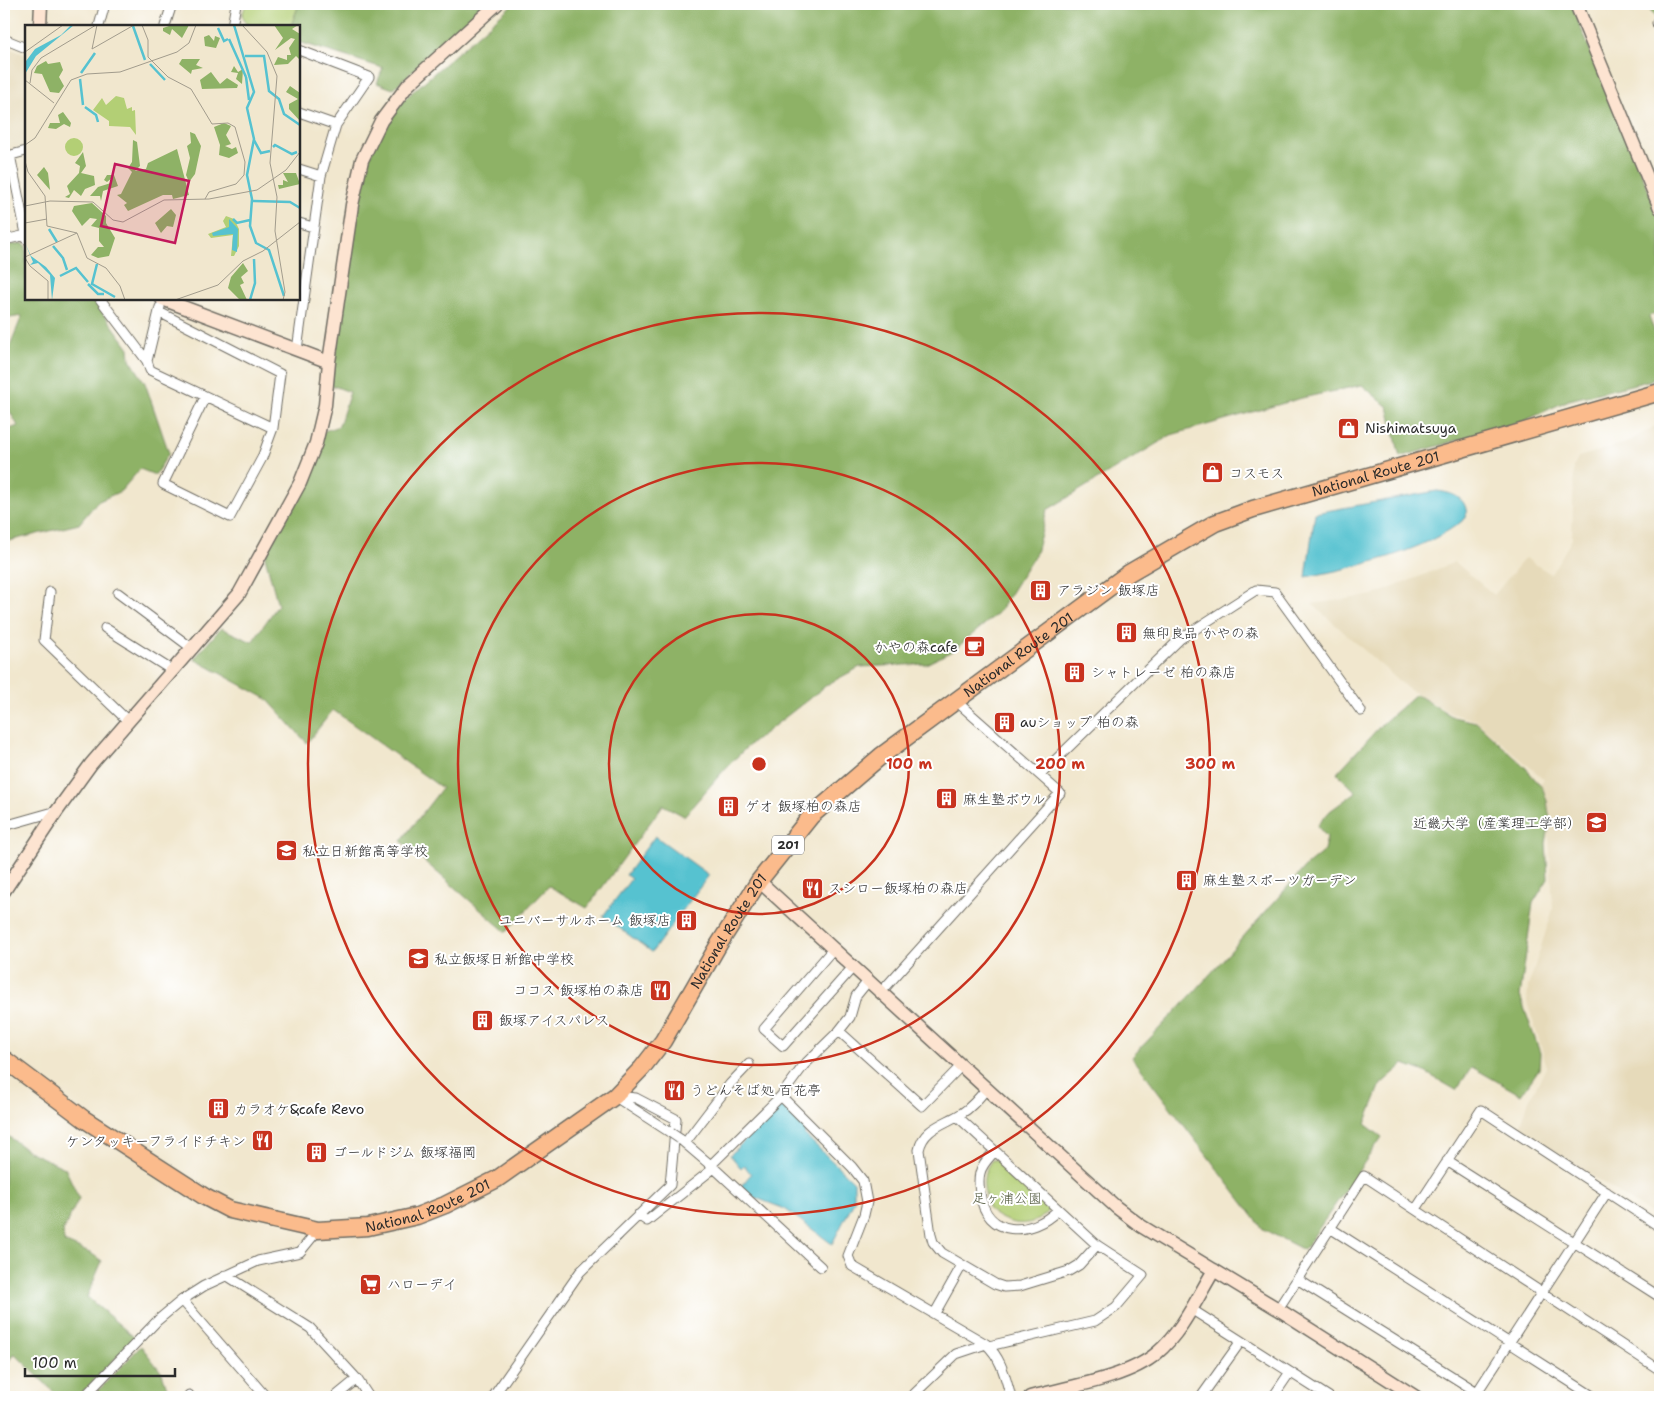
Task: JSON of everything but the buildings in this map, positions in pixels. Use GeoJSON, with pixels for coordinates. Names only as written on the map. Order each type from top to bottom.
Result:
{"type":"FeatureCollection","features":[{"type":"Feature","properties":{"kind":"highway","name":"National Route 201"},"geometry":{"type":"LineString","coordinates":[[4,1059],[84,1119],[205,1197],[230,1210],[318,1230],[368,1227],[417,1216],[445,1205],[497,1179],[615,1096],[642,1068],[663,1041],[719,944],[760,881],[811,816],[881,756],[1129,573],[1215,523],[1262,506],[1660,392]]}},
{"type":"Feature","properties":{"kind":"street"},"geometry":{"type":"LineString","coordinates":[[40,25],[41,4]]}},
{"type":"Feature","properties":{"kind":"street"},"geometry":{"type":"LineString","coordinates":[[99,25],[105,4]]}},
{"type":"Feature","properties":{"kind":"street"},"geometry":{"type":"LineString","coordinates":[[165,25],[172,4]]}},
{"type":"Feature","properties":{"kind":"street"},"geometry":{"type":"LineString","coordinates":[[233,25],[236,4]]}},
{"type":"Feature","properties":{"kind":"street"},"geometry":{"type":"LineString","coordinates":[[4,891],[91,764],[193,649],[238,594],[300,483],[316,443],[325,405],[329,362],[352,205],[362,160],[381,121],[408,85],[497,4]]}},
{"type":"Feature","properties":{"kind":"street"},"geometry":{"type":"LineString","coordinates":[[1576,4],[1660,208]]}},
{"type":"Feature","properties":{"kind":"street"},"geometry":{"type":"LineString","coordinates":[[1660,22],[1657,23],[1660,33]]}},
{"type":"Feature","properties":{"kind":"street"},"geometry":{"type":"LineString","coordinates":[[4,40],[25,48]]}},
{"type":"Feature","properties":{"kind":"street"},"geometry":{"type":"LineString","coordinates":[[297,350],[301,299],[321,176],[336,125],[369,76],[300,50]]}},
{"type":"Feature","properties":{"kind":"street"},"geometry":{"type":"LineString","coordinates":[[300,112],[336,125]]}},
{"type":"Feature","properties":{"kind":"street"},"geometry":{"type":"LineString","coordinates":[[25,151],[7,156],[25,230]]}},
{"type":"Feature","properties":{"kind":"street"},"geometry":{"type":"LineString","coordinates":[[300,169],[321,176]]}},
{"type":"Feature","properties":{"kind":"street"},"geometry":{"type":"LineString","coordinates":[[300,223],[313,227]]}},
{"type":"Feature","properties":{"kind":"street"},"geometry":{"type":"LineString","coordinates":[[4,240],[22,236],[25,238]]}},
{"type":"Feature","properties":{"kind":"street"},"geometry":{"type":"LineString","coordinates":[[101,300],[147,360],[150,370],[273,428]]}},
{"type":"Feature","properties":{"kind":"street"},"geometry":{"type":"LineString","coordinates":[[147,360],[163,300]]}},
{"type":"Feature","properties":{"kind":"street"},"geometry":{"type":"LineString","coordinates":[[166,300],[329,362]]}},
{"type":"Feature","properties":{"kind":"street"},"geometry":{"type":"LineString","coordinates":[[159,312],[280,374],[273,428],[262,458],[230,517],[163,484],[205,397]]}},
{"type":"Feature","properties":{"kind":"street"},"geometry":{"type":"LineString","coordinates":[[1040,774],[1180,639],[1256,590],[1275,592],[1361,711]]}},
{"type":"Feature","properties":{"kind":"street"},"geometry":{"type":"LineString","coordinates":[[50,592],[44,640],[129,722]]}},
{"type":"Feature","properties":{"kind":"street"},"geometry":{"type":"LineString","coordinates":[[118,593],[193,649]]}},
{"type":"Feature","properties":{"kind":"street"},"geometry":{"type":"LineString","coordinates":[[105,628],[173,672]]}},
{"type":"Feature","properties":{"kind":"street"},"geometry":{"type":"LineString","coordinates":[[882,991],[1060,793],[956,701]]}},
{"type":"Feature","properties":{"kind":"street"},"geometry":{"type":"LineString","coordinates":[[4,826],[57,811]]}},
{"type":"Feature","properties":{"kind":"street"},"geometry":{"type":"LineString","coordinates":[[760,881],[1116,1207],[1141,1226],[1278,1309],[1416,1397]]}},
{"type":"Feature","properties":{"kind":"street"},"geometry":{"type":"LineString","coordinates":[[834,948],[764,1030],[783,1046],[854,966]]}},
{"type":"Feature","properties":{"kind":"street"},"geometry":{"type":"LineString","coordinates":[[638,1215],[646,1221],[713,1167],[781,1096],[804,1065],[839,1031],[850,1017],[856,996],[869,980]]}},
{"type":"Feature","properties":{"kind":"street"},"geometry":{"type":"LineString","coordinates":[[839,1031],[922,1106],[961,1066]]}},
{"type":"Feature","properties":{"kind":"street"},"geometry":{"type":"LineString","coordinates":[[682,1141],[749,1064]]}},
{"type":"Feature","properties":{"kind":"street"},"geometry":{"type":"LineString","coordinates":[[987,1088],[970,1107],[931,1129],[925,1135],[919,1150],[933,1242],[942,1253],[995,1284],[1004,1286],[1020,1286],[1069,1272],[1079,1265],[1096,1245]]}},
{"type":"Feature","properties":{"kind":"street"},"geometry":{"type":"LineString","coordinates":[[615,1096],[682,1141],[713,1167],[820,1267]]}},
{"type":"Feature","properties":{"kind":"street"},"geometry":{"type":"LineString","coordinates":[[493,1397],[580,1272],[670,1185],[676,1119],[636,1098],[615,1096]]}},
{"type":"Feature","properties":{"kind":"street"},"geometry":{"type":"LineString","coordinates":[[781,1096],[852,1167],[863,1181],[866,1192],[866,1208],[850,1248],[849,1262],[852,1266],[987,1345],[995,1352],[1000,1362],[1011,1397]]}},
{"type":"Feature","properties":{"kind":"street"},"geometry":{"type":"LineString","coordinates":[[1416,1209],[1481,1110],[1660,1226]]}},
{"type":"Feature","properties":{"kind":"street"},"geometry":{"type":"LineString","coordinates":[[911,1397],[956,1354],[987,1345],[1095,1321],[1116,1308],[1143,1275],[1096,1245],[957,1116]]}},
{"type":"Feature","properties":{"kind":"street"},"geometry":{"type":"LineString","coordinates":[[995,1151],[983,1164],[979,1181],[982,1206],[993,1221],[1010,1229],[1018,1230],[1040,1224],[1058,1210]]}},
{"type":"Feature","properties":{"kind":"street"},"geometry":{"type":"LineString","coordinates":[[1447,1161],[1660,1297]]}},
{"type":"Feature","properties":{"kind":"street"},"geometry":{"type":"LineString","coordinates":[[1278,1309],[1364,1176],[1660,1370]]}},
{"type":"Feature","properties":{"kind":"street"},"geometry":{"type":"LineString","coordinates":[[1297,1279],[1479,1396],[1510,1343],[1607,1192]]}},
{"type":"Feature","properties":{"kind":"street"},"geometry":{"type":"LineString","coordinates":[[1330,1228],[1594,1397]]}},
{"type":"Feature","properties":{"kind":"street"},"geometry":{"type":"LineString","coordinates":[[84,1397],[158,1320],[182,1300],[226,1275],[258,1261],[300,1252],[318,1230]]}},
{"type":"Feature","properties":{"kind":"street"},"geometry":{"type":"LineString","coordinates":[[935,1313],[962,1265]]}},
{"type":"Feature","properties":{"kind":"street"},"geometry":{"type":"LineString","coordinates":[[1030,1397],[1136,1367],[1148,1360],[1167,1344],[1214,1270]]}},
{"type":"Feature","properties":{"kind":"street"},"geometry":{"type":"LineString","coordinates":[[226,1275],[310,1328],[357,1379],[369,1397]]}},
{"type":"Feature","properties":{"kind":"street"},"geometry":{"type":"LineString","coordinates":[[182,1300],[266,1397]]}},
{"type":"Feature","properties":{"kind":"street"},"geometry":{"type":"LineString","coordinates":[[1191,1309],[1329,1397]]}},
{"type":"Feature","properties":{"kind":"street"},"geometry":{"type":"LineString","coordinates":[[1201,1397],[1241,1341]]}},
{"type":"Feature","properties":{"kind":"street"},"geometry":{"type":"LineString","coordinates":[[1273,1397],[1290,1372]]}},
{"type":"Feature","properties":{"kind":"street"},"geometry":{"type":"LineString","coordinates":[[334,1397],[357,1379]]}},
{"type":"Feature","properties":{"kind":"shaded area"},"geometry":{"type":"Polygon","coordinates":[[[4,46],[25,55],[25,146],[4,151],[4,46]]]}},
{"type":"Feature","properties":{"kind":"shaded area","name":"近畿大学（産業理工学部）"},"geometry":{"type":"Polygon","coordinates":[[[1660,423],[1660,1220],[1520,1129],[1528,1102],[1547,1066],[1527,1002],[1528,987],[1553,909],[1549,837],[1519,809],[1544,779],[1475,720],[1452,714],[1408,689],[1312,604],[1374,595],[1455,562],[1494,595],[1525,558],[1551,574],[1572,539],[1574,467],[1578,457],[1626,443],[1660,423]]]}},
{"type":"Feature","properties":{"kind":"green space"},"geometry":{"type":"Polygon","coordinates":[[[246,4],[299,4],[291,25],[250,25],[246,24],[242,15],[246,4]]]}},
{"type":"Feature","properties":{"kind":"green space"},"geometry":{"type":"Polygon","coordinates":[[[299,4],[486,4],[393,89],[377,83],[383,68],[300,42],[300,25],[291,25],[299,4]]]}},
{"type":"Feature","properties":{"kind":"green space"},"geometry":{"type":"Polygon","coordinates":[[[513,4],[1571,4],[1660,218],[1660,312],[1649,316],[1660,347],[1660,378],[1569,400],[1524,421],[1400,457],[1388,407],[1362,385],[1302,398],[1171,435],[1047,510],[1036,553],[998,613],[954,650],[926,664],[860,667],[828,684],[747,747],[684,816],[663,805],[587,908],[549,886],[506,932],[401,841],[442,788],[333,710],[307,743],[267,699],[194,659],[221,628],[252,642],[278,605],[265,557],[324,431],[339,426],[350,392],[331,385],[361,188],[367,163],[383,127],[401,102],[513,4]]]}},
{"type":"Feature","properties":{"kind":"green space"},"geometry":{"type":"Polygon","coordinates":[[[1645,4],[1660,4],[1660,22],[1658,21],[1645,4]]]}},
{"type":"Feature","properties":{"kind":"green space"},"geometry":{"type":"Polygon","coordinates":[[[21,243],[25,245],[25,300],[94,300],[129,348],[130,359],[145,383],[169,453],[155,475],[140,469],[121,491],[97,502],[79,524],[4,542],[4,431],[18,426],[4,401],[5,358],[22,316],[4,319],[4,246],[21,243]]]}},
{"type":"Feature","properties":{"kind":"green space"},"geometry":{"type":"Polygon","coordinates":[[[1416,694],[1453,717],[1476,722],[1525,767],[1543,789],[1547,801],[1550,821],[1546,843],[1548,879],[1533,903],[1520,996],[1540,1053],[1539,1069],[1521,1095],[1472,1067],[1456,1090],[1423,1071],[1404,1064],[1381,1084],[1365,1124],[1382,1137],[1304,1250],[1263,1229],[1132,1057],[1196,990],[1307,865],[1324,851],[1327,837],[1317,826],[1330,811],[1356,792],[1337,773],[1382,724],[1416,694]]]}},
{"type":"Feature","properties":{"kind":"green space"},"geometry":{"type":"Polygon","coordinates":[[[4,1133],[28,1151],[65,1168],[79,1198],[63,1231],[64,1242],[92,1254],[102,1261],[87,1297],[135,1338],[78,1397],[59,1397],[14,1353],[4,1369],[4,1133]]]}},
{"type":"Feature","properties":{"kind":"green space","name":"足ヶ浦公園"},"geometry":{"type":"Polygon","coordinates":[[[992,1160],[997,1160],[1049,1206],[1048,1212],[1034,1221],[1018,1223],[1003,1219],[989,1210],[984,1190],[984,1178],[985,1172],[992,1160]]]}},
{"type":"Feature","properties":{"kind":"green space"},"geometry":{"type":"Polygon","coordinates":[[[141,1346],[162,1373],[170,1397],[92,1397],[141,1346]]]}},
{"type":"Feature","properties":{"kind":"water"},"geometry":{"type":"Polygon","coordinates":[[[1437,491],[1449,493],[1459,498],[1465,506],[1466,518],[1449,530],[1411,549],[1368,563],[1306,577],[1315,513],[1437,491]]]}},
{"type":"Feature","properties":{"kind":"water"},"geometry":{"type":"Polygon","coordinates":[[[655,836],[709,875],[652,952],[603,916],[631,879],[626,875],[655,836]]]}},
{"type":"Feature","properties":{"kind":"water"},"geometry":{"type":"Polygon","coordinates":[[[782,1106],[807,1130],[804,1134],[854,1182],[854,1201],[832,1244],[785,1209],[751,1196],[741,1186],[751,1174],[744,1165],[741,1168],[730,1155],[777,1108],[782,1106]]]}},
{"type":"Feature","properties":{"kind":"place","name":"Nishimatsuya"},"geometry":{"type":"Point","coordinates":[1349,428]}},
{"type":"Feature","properties":{"kind":"place","name":"コスモス"},"geometry":{"type":"Point","coordinates":[1213,473]}},
{"type":"Feature","properties":{"kind":"place","name":"アラジン 飯塚店"},"geometry":{"type":"Point","coordinates":[1041,590]}},
{"type":"Feature","properties":{"kind":"place","name":"無印良品 かやの森"},"geometry":{"type":"Point","coordinates":[1126,633]}},
{"type":"Feature","properties":{"kind":"place","name":"かやの森cafe"},"geometry":{"type":"Point","coordinates":[974,647]}},
{"type":"Feature","properties":{"kind":"place","name":"シャトレーゼ 柏の森店"},"geometry":{"type":"Point","coordinates":[1075,672]}},
{"type":"Feature","properties":{"kind":"place","name":"auショップ 柏の森"},"geometry":{"type":"Point","coordinates":[1004,722]}},
{"type":"Feature","properties":{"kind":"place","name":"麻生塾ボウル"},"geometry":{"type":"Point","coordinates":[947,799]}},
{"type":"Feature","properties":{"kind":"place","name":"ゲオ 飯塚柏の森店"},"geometry":{"type":"Point","coordinates":[729,806]}},
{"type":"Feature","properties":{"kind":"place","name":"近畿大学（産業理工学部）"},"geometry":{"type":"Point","coordinates":[1597,823]}},
{"type":"Feature","properties":{"kind":"place","name":"私立日新館高等学校"},"geometry":{"type":"Point","coordinates":[286,851]}},
{"type":"Feature","properties":{"kind":"place","name":"麻生塾スポーツガーデン"},"geometry":{"type":"Point","coordinates":[1187,880]}},
{"type":"Feature","properties":{"kind":"place","name":"スシロー飯塚柏の森店"},"geometry":{"type":"Point","coordinates":[812,888]}},
{"type":"Feature","properties":{"kind":"place","name":"ユニバーサルホーム 飯塚店"},"geometry":{"type":"Point","coordinates":[687,920]}},
{"type":"Feature","properties":{"kind":"place","name":"私立飯塚日新館中学校"},"geometry":{"type":"Point","coordinates":[418,959]}},
{"type":"Feature","properties":{"kind":"place","name":"ココス 飯塚柏の森店"},"geometry":{"type":"Point","coordinates":[660,990]}},
{"type":"Feature","properties":{"kind":"place","name":"飯塚アイスパレス"},"geometry":{"type":"Point","coordinates":[483,1020]}},
{"type":"Feature","properties":{"kind":"place","name":"うどんそば処 百花亭"},"geometry":{"type":"Point","coordinates":[674,1090]}},
{"type":"Feature","properties":{"kind":"place","name":"カラオケ&cafe Revo"},"geometry":{"type":"Point","coordinates":[218,1109]}},
{"type":"Feature","properties":{"kind":"place","name":"ケンタッキーフライドチキン"},"geometry":{"type":"Point","coordinates":[262,1141]}},
{"type":"Feature","properties":{"kind":"place","name":"ゴールドジム 飯塚福岡"},"geometry":{"type":"Point","coordinates":[317,1152]}},
{"type":"Feature","properties":{"kind":"place","name":"ハローデイ"},"geometry":{"type":"Point","coordinates":[371,1284]}}]}
